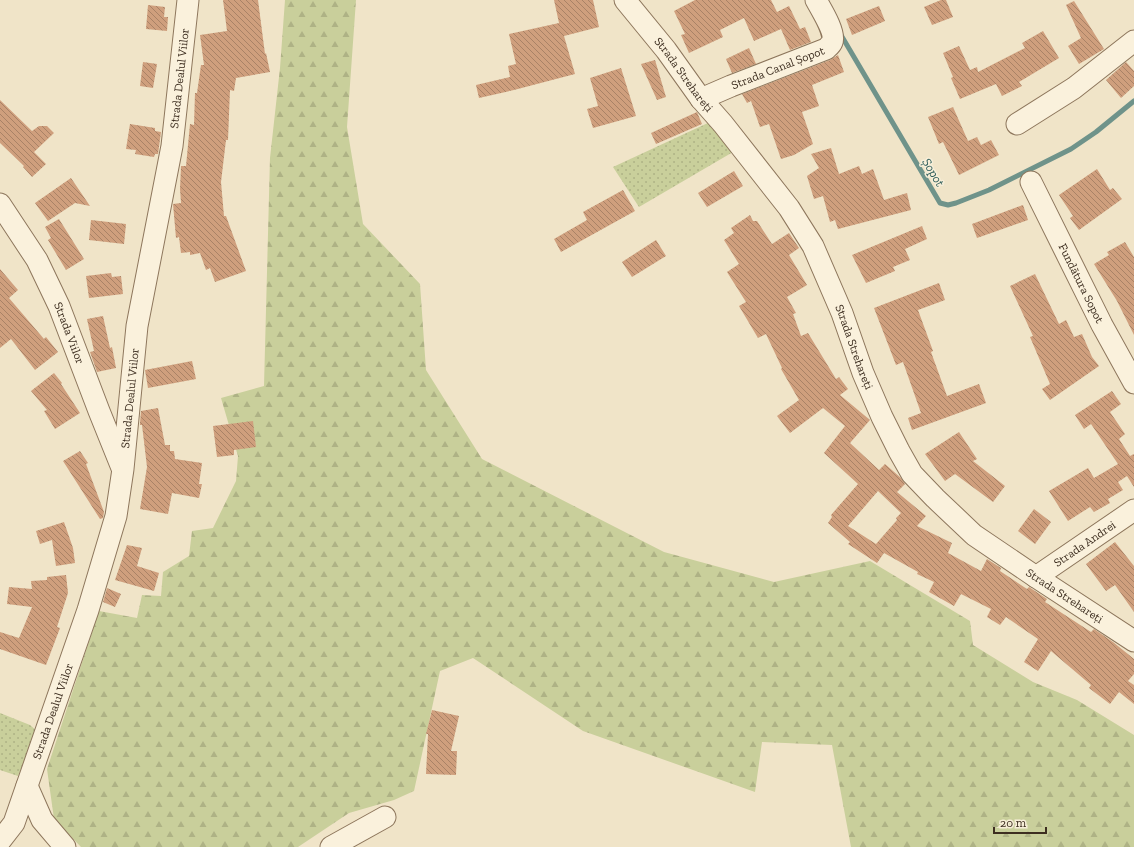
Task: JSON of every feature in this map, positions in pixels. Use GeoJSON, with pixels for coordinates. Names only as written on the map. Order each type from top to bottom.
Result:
{"type":"FeatureCollection","features":[{"type":"Feature","properties":{"kind":"street","name":"Strada Dealul Viilor"},"geometry":{"type":"LineString","coordinates":[[0,841],[14,823],[88,610],[116,516],[123,469],[137,326],[172,146],[188,0]]}},
{"type":"Feature","properties":{"kind":"street","name":"Strada Strehareți"},"geometry":{"type":"LineString","coordinates":[[625,0],[666,50],[701,99],[723,124],[789,208],[813,246],[842,313],[879,410],[898,451],[912,474],[974,535],[1134,641]]}},
{"type":"Feature","properties":{"kind":"street","name":"Strada Canal Șopot"},"geometry":{"type":"LineString","coordinates":[[701,99],[826,48],[830,45],[834,37],[816,0]]}},
{"type":"Feature","properties":{"kind":"street"},"geometry":{"type":"LineString","coordinates":[[1017,124],[1074,88],[1134,41]]}},
{"type":"Feature","properties":{"kind":"street","name":"Fundătura Sopot"},"geometry":{"type":"LineString","coordinates":[[1031,182],[1102,326],[1134,383]]}},
{"type":"Feature","properties":{"kind":"street","name":"Strada Viilor"},"geometry":{"type":"LineString","coordinates":[[0,204],[37,260],[59,306],[123,469]]}},
{"type":"Feature","properties":{"kind":"street","name":"Strada Andrei"},"geometry":{"type":"LineString","coordinates":[[1036,577],[1134,510]]}},
{"type":"Feature","properties":{"kind":"street"},"geometry":{"type":"LineString","coordinates":[[27,786],[42,820],[65,847]]}},
{"type":"Feature","properties":{"kind":"street"},"geometry":{"type":"LineString","coordinates":[[338,846],[385,817]]}},
{"type":"Feature","properties":{"kind":"green space"},"geometry":{"type":"Polygon","coordinates":[[[285,0],[356,0],[347,127],[363,224],[420,284],[426,370],[482,459],[664,552],[774,582],[870,561],[970,621],[973,645],[1033,682],[1077,700],[1134,735],[1134,847],[851,847],[832,745],[762,742],[755,792],[583,731],[473,658],[440,671],[414,791],[394,800],[349,813],[298,847],[81,847],[54,819],[47,769],[99,611],[137,618],[142,595],[161,596],[163,572],[189,556],[192,531],[213,528],[236,481],[238,456],[221,398],[264,386],[270,158],[280,68],[285,0]]]}},
{"type":"Feature","properties":{"kind":"green space"},"geometry":{"type":"Polygon","coordinates":[[[710,122],[733,152],[639,207],[613,167],[710,122]]]}},
{"type":"Feature","properties":{"kind":"green space"},"geometry":{"type":"Polygon","coordinates":[[[0,713],[30,725],[37,731],[18,776],[0,770],[0,713]]]}},
{"type":"Feature","properties":{"kind":"building"},"geometry":{"type":"Polygon","coordinates":[[[223,0],[258,0],[265,54],[266,53],[270,72],[236,78],[234,91],[230,90],[228,140],[226,140],[221,182],[224,216],[226,216],[246,271],[215,282],[210,268],[206,270],[200,253],[190,255],[190,252],[181,253],[179,237],[176,238],[173,204],[181,203],[181,166],[186,166],[190,124],[194,125],[195,93],[197,93],[201,65],[204,65],[200,35],[227,31],[223,0]]]}},
{"type":"Feature","properties":{"kind":"building"},"geometry":{"type":"Polygon","coordinates":[[[554,0],[593,0],[599,27],[564,36],[575,74],[479,98],[476,85],[510,77],[508,66],[516,64],[509,34],[559,23],[554,0]]]}},
{"type":"Feature","properties":{"kind":"building"},"geometry":{"type":"Polygon","coordinates":[[[695,0],[771,0],[777,12],[789,6],[800,29],[805,27],[811,42],[790,50],[781,29],[754,41],[744,18],[720,30],[723,37],[689,53],[681,35],[685,34],[674,11],[695,0]]]}},
{"type":"Feature","properties":{"kind":"building"},"geometry":{"type":"Polygon","coordinates":[[[941,0],[946,0],[953,17],[932,25],[924,7],[941,0]]]}},
{"type":"Feature","properties":{"kind":"building"},"geometry":{"type":"Polygon","coordinates":[[[1074,1],[1104,49],[1079,64],[1068,46],[1081,38],[1066,5],[1074,1]]]}},
{"type":"Feature","properties":{"kind":"building"},"geometry":{"type":"Polygon","coordinates":[[[148,5],[165,7],[164,17],[168,17],[167,31],[146,29],[148,5]]]}},
{"type":"Feature","properties":{"kind":"building"},"geometry":{"type":"Polygon","coordinates":[[[879,6],[885,21],[852,35],[846,19],[879,6]]]}},
{"type":"Feature","properties":{"kind":"building"},"geometry":{"type":"Polygon","coordinates":[[[1043,31],[1059,58],[1019,82],[1022,86],[1002,96],[996,84],[960,99],[943,53],[959,46],[970,70],[977,67],[978,72],[1025,48],[1022,43],[1043,31]]]}},
{"type":"Feature","properties":{"kind":"building"},"geometry":{"type":"Polygon","coordinates":[[[749,48],[756,64],[732,73],[726,59],[749,48]]]}},
{"type":"Feature","properties":{"kind":"building"},"geometry":{"type":"Polygon","coordinates":[[[838,55],[844,72],[812,85],[819,106],[802,112],[813,144],[794,155],[781,159],[769,124],[760,127],[751,101],[747,103],[742,94],[830,60],[838,55]]]}},
{"type":"Feature","properties":{"kind":"building"},"geometry":{"type":"Polygon","coordinates":[[[655,60],[666,97],[657,100],[641,64],[655,60]]]}},
{"type":"Feature","properties":{"kind":"building"},"geometry":{"type":"Polygon","coordinates":[[[143,62],[157,64],[153,88],[140,86],[143,62]]]}},
{"type":"Feature","properties":{"kind":"building"},"geometry":{"type":"Polygon","coordinates":[[[1126,62],[1134,71],[1134,86],[1121,98],[1106,80],[1126,62]]]}},
{"type":"Feature","properties":{"kind":"building"},"geometry":{"type":"Polygon","coordinates":[[[621,68],[636,116],[593,128],[587,109],[598,106],[590,78],[621,68]]]}},
{"type":"Feature","properties":{"kind":"building"},"geometry":{"type":"Polygon","coordinates":[[[0,100],[32,131],[39,126],[47,126],[54,133],[34,152],[46,164],[32,177],[23,167],[24,166],[0,143],[0,100]]]}},
{"type":"Feature","properties":{"kind":"building"},"geometry":{"type":"Polygon","coordinates":[[[953,107],[968,141],[977,137],[981,145],[991,140],[999,155],[959,175],[943,142],[939,144],[928,117],[953,107]]]}},
{"type":"Feature","properties":{"kind":"building"},"geometry":{"type":"Polygon","coordinates":[[[697,112],[702,124],[656,144],[651,133],[697,112]]]}},
{"type":"Feature","properties":{"kind":"building"},"geometry":{"type":"Polygon","coordinates":[[[130,124],[155,128],[155,131],[161,132],[158,154],[155,154],[154,157],[135,154],[136,150],[126,149],[130,124]]]}},
{"type":"Feature","properties":{"kind":"building"},"geometry":{"type":"Polygon","coordinates":[[[831,148],[839,174],[859,166],[862,174],[873,169],[884,200],[907,193],[911,210],[838,229],[835,220],[830,222],[823,196],[814,199],[807,176],[819,168],[811,154],[831,148]]]}},
{"type":"Feature","properties":{"kind":"building"},"geometry":{"type":"Polygon","coordinates":[[[1097,169],[1110,190],[1113,188],[1122,199],[1079,230],[1070,218],[1073,216],[1059,195],[1097,169]]]}},
{"type":"Feature","properties":{"kind":"building"},"geometry":{"type":"Polygon","coordinates":[[[734,171],[743,186],[707,207],[698,193],[734,171]]]}},
{"type":"Feature","properties":{"kind":"building"},"geometry":{"type":"Polygon","coordinates":[[[71,178],[90,206],[75,203],[48,221],[35,203],[71,178]]]}},
{"type":"Feature","properties":{"kind":"building"},"geometry":{"type":"Polygon","coordinates":[[[623,190],[635,211],[561,252],[554,239],[587,220],[583,212],[623,190]]]}},
{"type":"Feature","properties":{"kind":"building"},"geometry":{"type":"Polygon","coordinates":[[[1023,205],[1028,220],[977,238],[972,224],[1023,205]]]}},
{"type":"Feature","properties":{"kind":"building"},"geometry":{"type":"Polygon","coordinates":[[[750,215],[753,221],[757,221],[772,244],[789,233],[799,248],[789,255],[807,285],[787,297],[796,313],[793,314],[801,336],[808,333],[836,379],[839,377],[848,389],[840,395],[870,420],[850,443],[879,470],[885,464],[901,478],[905,484],[897,492],[926,516],[917,526],[952,543],[948,553],[981,571],[987,559],[1001,568],[1000,571],[1027,589],[1029,587],[1047,599],[1045,602],[1091,632],[1094,629],[1134,659],[1134,674],[1128,681],[1134,685],[1134,704],[1119,692],[1110,704],[1089,688],[1091,685],[1051,651],[1038,671],[1024,662],[1038,639],[1006,617],[1000,625],[987,617],[991,609],[961,594],[954,606],[929,592],[934,582],[917,574],[918,572],[884,553],[877,563],[848,544],[850,542],[828,523],[832,517],[831,515],[858,484],[824,453],[845,426],[823,408],[790,433],[777,416],[799,400],[781,369],[782,368],[766,334],[758,338],[739,306],[746,302],[727,272],[739,264],[724,240],[734,233],[731,228],[750,215]],[[878,491],[848,526],[876,544],[897,520],[896,518],[901,513],[878,491]]]}},
{"type":"Feature","properties":{"kind":"building"},"geometry":{"type":"Polygon","coordinates":[[[59,219],[84,259],[66,270],[48,240],[51,238],[45,227],[59,219]]]}},
{"type":"Feature","properties":{"kind":"building"},"geometry":{"type":"Polygon","coordinates":[[[91,220],[126,224],[124,244],[89,240],[91,220]]]}},
{"type":"Feature","properties":{"kind":"building"},"geometry":{"type":"Polygon","coordinates":[[[922,226],[927,239],[905,249],[910,260],[893,267],[895,271],[866,283],[852,255],[922,226]]]}},
{"type":"Feature","properties":{"kind":"building"},"geometry":{"type":"Polygon","coordinates":[[[656,240],[666,256],[632,277],[622,262],[656,240]]]}},
{"type":"Feature","properties":{"kind":"building"},"geometry":{"type":"Polygon","coordinates":[[[1125,242],[1134,257],[1134,335],[1117,301],[1094,264],[1109,255],[1107,252],[1125,242]]]}},
{"type":"Feature","properties":{"kind":"building"},"geometry":{"type":"Polygon","coordinates":[[[0,269],[18,290],[9,298],[44,339],[46,337],[58,352],[35,370],[11,339],[0,348],[0,269]]]}},
{"type":"Feature","properties":{"kind":"building"},"geometry":{"type":"Polygon","coordinates":[[[111,273],[112,277],[121,276],[123,294],[89,298],[86,276],[111,273]]]}},
{"type":"Feature","properties":{"kind":"building"},"geometry":{"type":"Polygon","coordinates":[[[1035,274],[1059,324],[1066,320],[1074,337],[1082,334],[1092,357],[1099,366],[1050,400],[1042,389],[1050,384],[1030,337],[1033,336],[1010,286],[1035,274]]]}},
{"type":"Feature","properties":{"kind":"building"},"geometry":{"type":"Polygon","coordinates":[[[939,283],[945,300],[918,310],[947,396],[979,384],[986,403],[912,430],[908,418],[921,413],[903,362],[896,365],[874,308],[939,283]]]}},
{"type":"Feature","properties":{"kind":"building"},"geometry":{"type":"Polygon","coordinates":[[[103,316],[110,348],[112,347],[116,368],[97,372],[90,352],[94,351],[87,319],[103,316]]]}},
{"type":"Feature","properties":{"kind":"building"},"geometry":{"type":"Polygon","coordinates":[[[192,361],[196,379],[148,388],[145,370],[192,361]]]}},
{"type":"Feature","properties":{"kind":"building"},"geometry":{"type":"Polygon","coordinates":[[[54,373],[62,383],[61,384],[80,413],[55,429],[44,411],[47,410],[31,391],[54,373]]]}},
{"type":"Feature","properties":{"kind":"building"},"geometry":{"type":"Polygon","coordinates":[[[1112,391],[1121,404],[1110,412],[1125,434],[1119,439],[1130,456],[1134,454],[1134,487],[1127,476],[1118,482],[1123,490],[1108,499],[1110,503],[1094,512],[1090,507],[1068,521],[1049,491],[1088,468],[1094,478],[1118,464],[1091,424],[1084,429],[1075,415],[1112,391]]]}},
{"type":"Feature","properties":{"kind":"building"},"geometry":{"type":"Polygon","coordinates":[[[158,408],[165,445],[170,445],[170,451],[174,451],[175,459],[202,463],[199,484],[202,484],[199,498],[172,493],[168,514],[140,509],[147,467],[142,425],[140,425],[141,411],[158,408]]]}},
{"type":"Feature","properties":{"kind":"building"},"geometry":{"type":"Polygon","coordinates":[[[253,421],[256,447],[234,450],[234,455],[217,457],[213,426],[253,421]]]}},
{"type":"Feature","properties":{"kind":"building"},"geometry":{"type":"Polygon","coordinates":[[[959,432],[977,459],[973,461],[1005,486],[993,502],[955,474],[945,481],[925,454],[959,432]]]}},
{"type":"Feature","properties":{"kind":"building"},"geometry":{"type":"Polygon","coordinates":[[[80,451],[88,463],[86,464],[104,512],[103,518],[100,519],[63,461],[80,451]]]}},
{"type":"Feature","properties":{"kind":"building"},"geometry":{"type":"Polygon","coordinates":[[[1034,509],[1051,522],[1035,544],[1018,531],[1034,509]]]}},
{"type":"Feature","properties":{"kind":"building"},"geometry":{"type":"Polygon","coordinates":[[[64,522],[73,548],[75,563],[56,566],[52,540],[40,544],[36,531],[64,522]]]}},
{"type":"Feature","properties":{"kind":"building"},"geometry":{"type":"Polygon","coordinates":[[[1115,542],[1134,566],[1134,612],[1115,585],[1106,591],[1086,564],[1115,542]]]}},
{"type":"Feature","properties":{"kind":"building"},"geometry":{"type":"Polygon","coordinates":[[[127,545],[142,548],[137,566],[159,573],[154,591],[115,580],[127,545]]]}},
{"type":"Feature","properties":{"kind":"building"},"geometry":{"type":"Polygon","coordinates":[[[66,575],[68,593],[57,627],[60,628],[46,665],[0,649],[0,632],[19,638],[32,607],[7,604],[9,587],[32,589],[31,581],[47,580],[47,577],[66,575]]]}},
{"type":"Feature","properties":{"kind":"building"},"geometry":{"type":"Polygon","coordinates":[[[107,588],[121,594],[115,607],[103,602],[107,588]]]}},
{"type":"Feature","properties":{"kind":"building"},"geometry":{"type":"Polygon","coordinates":[[[432,710],[459,716],[451,751],[457,751],[456,775],[426,774],[428,734],[426,734],[432,710]]]}},
{"type":"Feature","properties":{"kind":"waterway","name":"Șopot"},"geometry":{"type":"LineString","coordinates":[[841,35],[940,203],[948,205],[989,190],[1071,149],[1096,132],[1134,101]]}}]}
